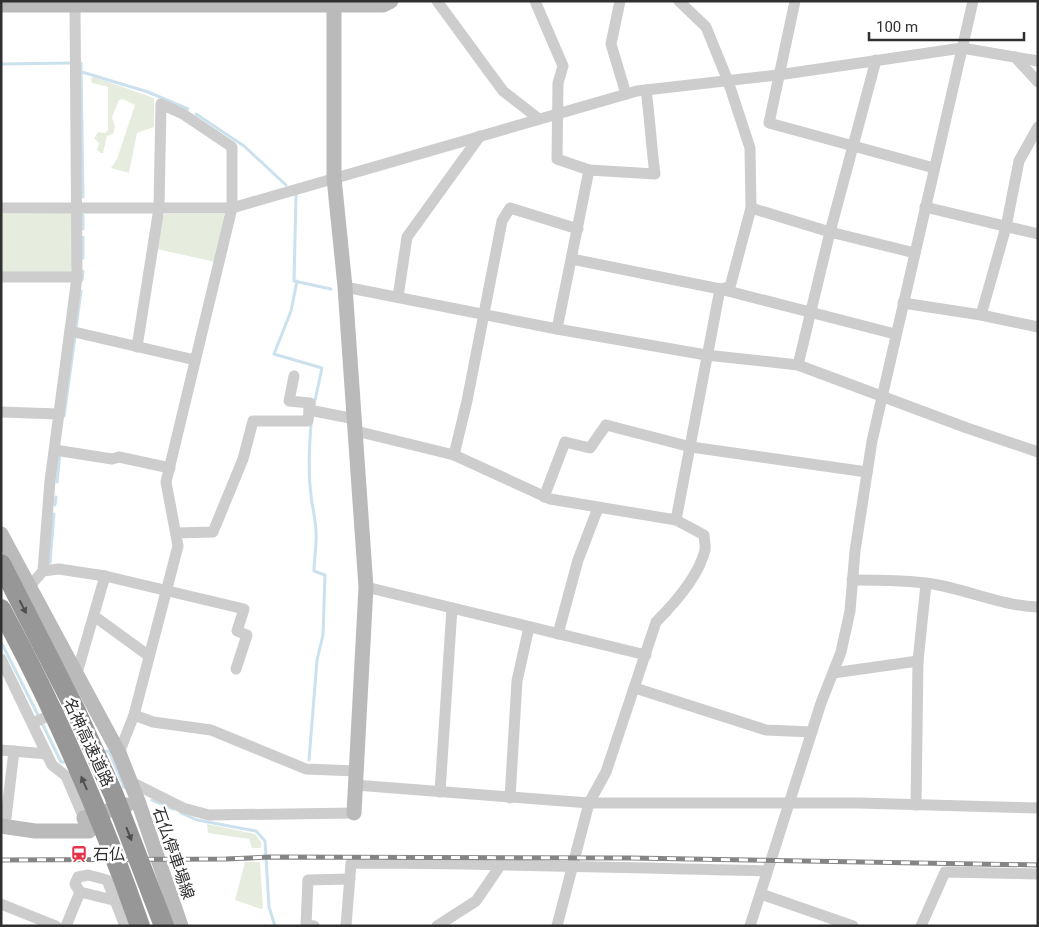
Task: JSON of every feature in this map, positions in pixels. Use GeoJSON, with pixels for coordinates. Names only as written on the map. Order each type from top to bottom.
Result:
{"type":"FeatureCollection","features":[{"type":"Feature","properties":{"kind":"highway","name":"名神高速道路"},"geometry":{"type":"LineString","coordinates":[[3,549],[113,793],[164,926]]}},
{"type":"Feature","properties":{"kind":"highway","name":"名神高速道路"},"geometry":{"type":"LineString","coordinates":[[1,609],[55,718],[93,803],[140,926]]}},
{"type":"Feature","properties":{"kind":"street"},"geometry":{"type":"LineString","coordinates":[[1,5],[56,3],[75,5],[334,3],[383,5],[391,1]]}},
{"type":"Feature","properties":{"kind":"street"},"geometry":{"type":"LineString","coordinates":[[437,1],[503,91],[539,119]]}},
{"type":"Feature","properties":{"kind":"street"},"geometry":{"type":"LineString","coordinates":[[534,1],[562,66],[558,83],[560,113],[557,159],[589,170],[655,174],[650,138],[652,126],[646,90]]}},
{"type":"Feature","properties":{"kind":"street"},"geometry":{"type":"LineString","coordinates":[[620,1],[611,44],[626,94]]}},
{"type":"Feature","properties":{"kind":"street"},"geometry":{"type":"LineString","coordinates":[[679,1],[706,28],[728,81],[750,148],[751,208],[730,287],[720,289]]}},
{"type":"Feature","properties":{"kind":"street"},"geometry":{"type":"LineString","coordinates":[[794,1],[769,123],[934,168]]}},
{"type":"Feature","properties":{"kind":"street"},"geometry":{"type":"LineString","coordinates":[[750,926],[761,894],[766,871],[844,636],[867,472],[881,395],[973,1]]}},
{"type":"Feature","properties":{"kind":"street"},"geometry":{"type":"LineString","coordinates":[[131,782],[183,808],[209,815],[354,813],[366,587],[345,287],[334,178],[334,3]]}},
{"type":"Feature","properties":{"kind":"street"},"geometry":{"type":"LineString","coordinates":[[30,586],[44,571],[54,450],[78,277],[75,5]]}},
{"type":"Feature","properties":{"kind":"street"},"geometry":{"type":"LineString","coordinates":[[1,208],[232,208],[626,94],[646,90],[778,75],[962,48],[1038,61]]}},
{"type":"Feature","properties":{"kind":"street"},"geometry":{"type":"LineString","coordinates":[[1016,57],[1038,82]]}},
{"type":"Feature","properties":{"kind":"street"},"geometry":{"type":"LineString","coordinates":[[798,366],[830,232],[876,60]]}},
{"type":"Feature","properties":{"kind":"street"},"geometry":{"type":"LineString","coordinates":[[119,753],[134,715],[178,546],[166,482],[232,208],[232,147],[183,114],[161,104],[159,208],[137,348]]}},
{"type":"Feature","properties":{"kind":"street"},"geometry":{"type":"LineString","coordinates":[[982,315],[1006,227],[1019,161],[1038,127]]}},
{"type":"Feature","properties":{"kind":"street"},"geometry":{"type":"LineString","coordinates":[[398,297],[407,237],[480,136]]}},
{"type":"Feature","properties":{"kind":"street"},"geometry":{"type":"LineString","coordinates":[[557,329],[589,170]]}},
{"type":"Feature","properties":{"kind":"street"},"geometry":{"type":"LineString","coordinates":[[925,207],[1038,234]]}},
{"type":"Feature","properties":{"kind":"street"},"geometry":{"type":"LineString","coordinates":[[454,455],[485,313],[502,221],[510,208],[578,229]]}},
{"type":"Feature","properties":{"kind":"street"},"geometry":{"type":"LineString","coordinates":[[751,208],[830,232],[915,252]]}},
{"type":"Feature","properties":{"kind":"street"},"geometry":{"type":"LineString","coordinates":[[572,259],[720,289],[895,334]]}},
{"type":"Feature","properties":{"kind":"street"},"geometry":{"type":"LineString","coordinates":[[1,277],[78,277]]}},
{"type":"Feature","properties":{"kind":"street"},"geometry":{"type":"LineString","coordinates":[[345,287],[706,356],[798,366],[1038,452]]}},
{"type":"Feature","properties":{"kind":"street"},"geometry":{"type":"LineString","coordinates":[[676,520],[720,289]]}},
{"type":"Feature","properties":{"kind":"street"},"geometry":{"type":"LineString","coordinates":[[903,303],[982,315],[1038,327]]}},
{"type":"Feature","properties":{"kind":"street"},"geometry":{"type":"LineString","coordinates":[[70,331],[195,360]]}},
{"type":"Feature","properties":{"kind":"street"},"geometry":{"type":"LineString","coordinates":[[176,533],[213,532],[243,459],[254,420],[308,421],[310,403],[289,401],[294,376]]}},
{"type":"Feature","properties":{"kind":"street"},"geometry":{"type":"LineString","coordinates":[[309,410],[454,455],[544,496],[598,508],[676,520],[704,535],[706,550],[689,581],[675,602],[656,622],[606,772],[589,803],[557,926]]}},
{"type":"Feature","properties":{"kind":"street"},"geometry":{"type":"LineString","coordinates":[[1,412],[59,414]]}},
{"type":"Feature","properties":{"kind":"street"},"geometry":{"type":"LineString","coordinates":[[544,496],[565,442],[590,448],[606,425],[691,447],[867,472]]}},
{"type":"Feature","properties":{"kind":"street"},"geometry":{"type":"LineString","coordinates":[[54,450],[112,460],[119,457],[170,468]]}},
{"type":"Feature","properties":{"kind":"street"},"geometry":{"type":"LineString","coordinates":[[558,634],[578,560],[598,508]]}},
{"type":"Feature","properties":{"kind":"street"},"geometry":{"type":"LineString","coordinates":[[3,549],[30,586],[77,672],[119,753],[138,802]]}},
{"type":"Feature","properties":{"kind":"street"},"geometry":{"type":"LineString","coordinates":[[44,571],[59,569],[105,576],[244,609],[237,631],[247,635],[236,669]]}},
{"type":"Feature","properties":{"kind":"street"},"geometry":{"type":"LineString","coordinates":[[77,672],[105,576]]}},
{"type":"Feature","properties":{"kind":"street"},"geometry":{"type":"LineString","coordinates":[[852,580],[889,580],[926,584],[1020,607],[1038,607]]}},
{"type":"Feature","properties":{"kind":"street"},"geometry":{"type":"LineString","coordinates":[[916,805],[918,661],[926,584]]}},
{"type":"Feature","properties":{"kind":"street"},"geometry":{"type":"LineString","coordinates":[[366,587],[646,655]]}},
{"type":"Feature","properties":{"kind":"street"},"geometry":{"type":"LineString","coordinates":[[440,792],[452,608]]}},
{"type":"Feature","properties":{"kind":"street"},"geometry":{"type":"LineString","coordinates":[[94,616],[150,656]]}},
{"type":"Feature","properties":{"kind":"street"},"geometry":{"type":"LineString","coordinates":[[510,798],[517,681],[529,627]]}},
{"type":"Feature","properties":{"kind":"street"},"geometry":{"type":"LineString","coordinates":[[1,659],[38,720],[47,754],[52,764],[66,776],[90,831],[35,831],[3,826],[14,751]]}},
{"type":"Feature","properties":{"kind":"street"},"geometry":{"type":"LineString","coordinates":[[833,673],[918,661]]}},
{"type":"Feature","properties":{"kind":"street"},"geometry":{"type":"LineString","coordinates":[[634,688],[766,730],[812,732]]}},
{"type":"Feature","properties":{"kind":"street"},"geometry":{"type":"LineString","coordinates":[[38,720],[90,697]]}},
{"type":"Feature","properties":{"kind":"street"},"geometry":{"type":"LineString","coordinates":[[134,715],[153,722],[211,730],[306,769],[440,792],[589,803],[789,803],[1038,808]]}},
{"type":"Feature","properties":{"kind":"street"},"geometry":{"type":"LineString","coordinates":[[1,750],[47,754]]}},
{"type":"Feature","properties":{"kind":"street","name":"石仏停車場線"},"geometry":{"type":"LineString","coordinates":[[84,818],[138,802],[181,926]]}},
{"type":"Feature","properties":{"kind":"street"},"geometry":{"type":"LineString","coordinates":[[346,926],[352,862],[502,863],[573,867],[766,871]]}},
{"type":"Feature","properties":{"kind":"street"},"geometry":{"type":"LineString","coordinates":[[437,926],[476,901],[502,863]]}},
{"type":"Feature","properties":{"kind":"street"},"geometry":{"type":"LineString","coordinates":[[921,926],[945,872],[1038,874]]}},
{"type":"Feature","properties":{"kind":"street"},"geometry":{"type":"LineString","coordinates":[[118,904],[101,897],[80,892],[75,884],[78,877],[81,875],[101,878],[110,883],[118,904],[125,926]]}},
{"type":"Feature","properties":{"kind":"street"},"geometry":{"type":"LineString","coordinates":[[314,926],[306,925],[308,880],[350,879]]}},
{"type":"Feature","properties":{"kind":"street"},"geometry":{"type":"LineString","coordinates":[[101,897],[109,889],[110,883]]}},
{"type":"Feature","properties":{"kind":"street"},"geometry":{"type":"LineString","coordinates":[[66,926],[80,892]]}},
{"type":"Feature","properties":{"kind":"street"},"geometry":{"type":"LineString","coordinates":[[761,894],[853,926]]}},
{"type":"Feature","properties":{"kind":"street"},"geometry":{"type":"LineString","coordinates":[[1,904],[56,926]]}},
{"type":"Feature","properties":{"kind":"green space"},"geometry":{"type":"Polygon","coordinates":[[[94,77],[154,98],[154,127],[137,133],[129,173],[111,168],[117,159],[135,105],[123,99],[119,100],[112,117],[115,127],[113,134],[107,136],[103,153],[101,153],[97,150],[99,143],[94,138],[98,132],[105,133],[108,130],[108,87],[92,83],[91,78],[94,77]]]}},
{"type":"Feature","properties":{"kind":"green space"},"geometry":{"type":"Polygon","coordinates":[[[70,213],[74,219],[72,271],[69,273],[1,274],[1,214],[70,213]]]}},
{"type":"Feature","properties":{"kind":"green space"},"geometry":{"type":"Polygon","coordinates":[[[166,214],[224,214],[226,218],[215,262],[157,249],[163,216],[166,214]]]}},
{"type":"Feature","properties":{"kind":"green space"},"geometry":{"type":"Polygon","coordinates":[[[207,824],[255,834],[261,842],[261,848],[252,848],[249,839],[208,833],[207,824]]]}},
{"type":"Feature","properties":{"kind":"green space"},"geometry":{"type":"Polygon","coordinates":[[[245,862],[260,862],[263,908],[261,909],[235,900],[245,862]]]}},
{"type":"Feature","properties":{"kind":"waterway"},"geometry":{"type":"LineString","coordinates":[[1,64],[72,63]]}},
{"type":"Feature","properties":{"kind":"waterway"},"geometry":{"type":"LineString","coordinates":[[81,63],[83,197]]}},
{"type":"Feature","properties":{"kind":"waterway"},"geometry":{"type":"LineString","coordinates":[[82,72],[148,92],[188,109]]}},
{"type":"Feature","properties":{"kind":"waterway"},"geometry":{"type":"LineString","coordinates":[[196,114],[244,146],[286,185]]}},
{"type":"Feature","properties":{"kind":"waterway"},"geometry":{"type":"LineString","coordinates":[[296,196],[294,281],[331,289]]}},
{"type":"Feature","properties":{"kind":"waterway"},"geometry":{"type":"LineString","coordinates":[[83,215],[83,229]]}},
{"type":"Feature","properties":{"kind":"waterway"},"geometry":{"type":"LineString","coordinates":[[83,237],[83,258]]}},
{"type":"Feature","properties":{"kind":"waterway"},"geometry":{"type":"LineString","coordinates":[[82,280],[83,271]]}},
{"type":"Feature","properties":{"kind":"waterway"},"geometry":{"type":"LineString","coordinates":[[297,281],[291,311],[274,354],[322,368],[314,405]]}},
{"type":"Feature","properties":{"kind":"waterway"},"geometry":{"type":"LineString","coordinates":[[76,328],[81,291]]}},
{"type":"Feature","properties":{"kind":"waterway"},"geometry":{"type":"LineString","coordinates":[[64,416],[75,337]]}},
{"type":"Feature","properties":{"kind":"waterway"},"geometry":{"type":"LineString","coordinates":[[309,760],[317,660],[323,635],[325,575],[314,571],[316,538],[309,478],[311,425]]}},
{"type":"Feature","properties":{"kind":"waterway"},"geometry":{"type":"LineString","coordinates":[[57,482],[60,453]]}},
{"type":"Feature","properties":{"kind":"waterway"},"geometry":{"type":"LineString","coordinates":[[55,505],[56,497]]}},
{"type":"Feature","properties":{"kind":"waterway"},"geometry":{"type":"LineString","coordinates":[[50,563],[54,514]]}},
{"type":"Feature","properties":{"kind":"waterway"},"geometry":{"type":"LineString","coordinates":[[1,642],[39,717]]}},
{"type":"Feature","properties":{"kind":"waterway"},"geometry":{"type":"LineString","coordinates":[[42,723],[61,762],[68,762]]}},
{"type":"Feature","properties":{"kind":"waterway"},"geometry":{"type":"LineString","coordinates":[[103,752],[109,751],[124,787],[127,788]]}},
{"type":"Feature","properties":{"kind":"waterway"},"geometry":{"type":"LineString","coordinates":[[152,800],[173,809]]}},
{"type":"Feature","properties":{"kind":"waterway"},"geometry":{"type":"LineString","coordinates":[[181,813],[197,820],[256,831],[265,841],[269,907],[275,926]]}},
{"type":"Feature","properties":{"kind":"railway"},"geometry":{"type":"LineString","coordinates":[[1,860],[226,859],[270,857],[631,858],[1038,865]]}},
{"type":"Feature","properties":{"kind":"place","name":"石仏"},"geometry":{"type":"Point","coordinates":[79,854]}}]}
